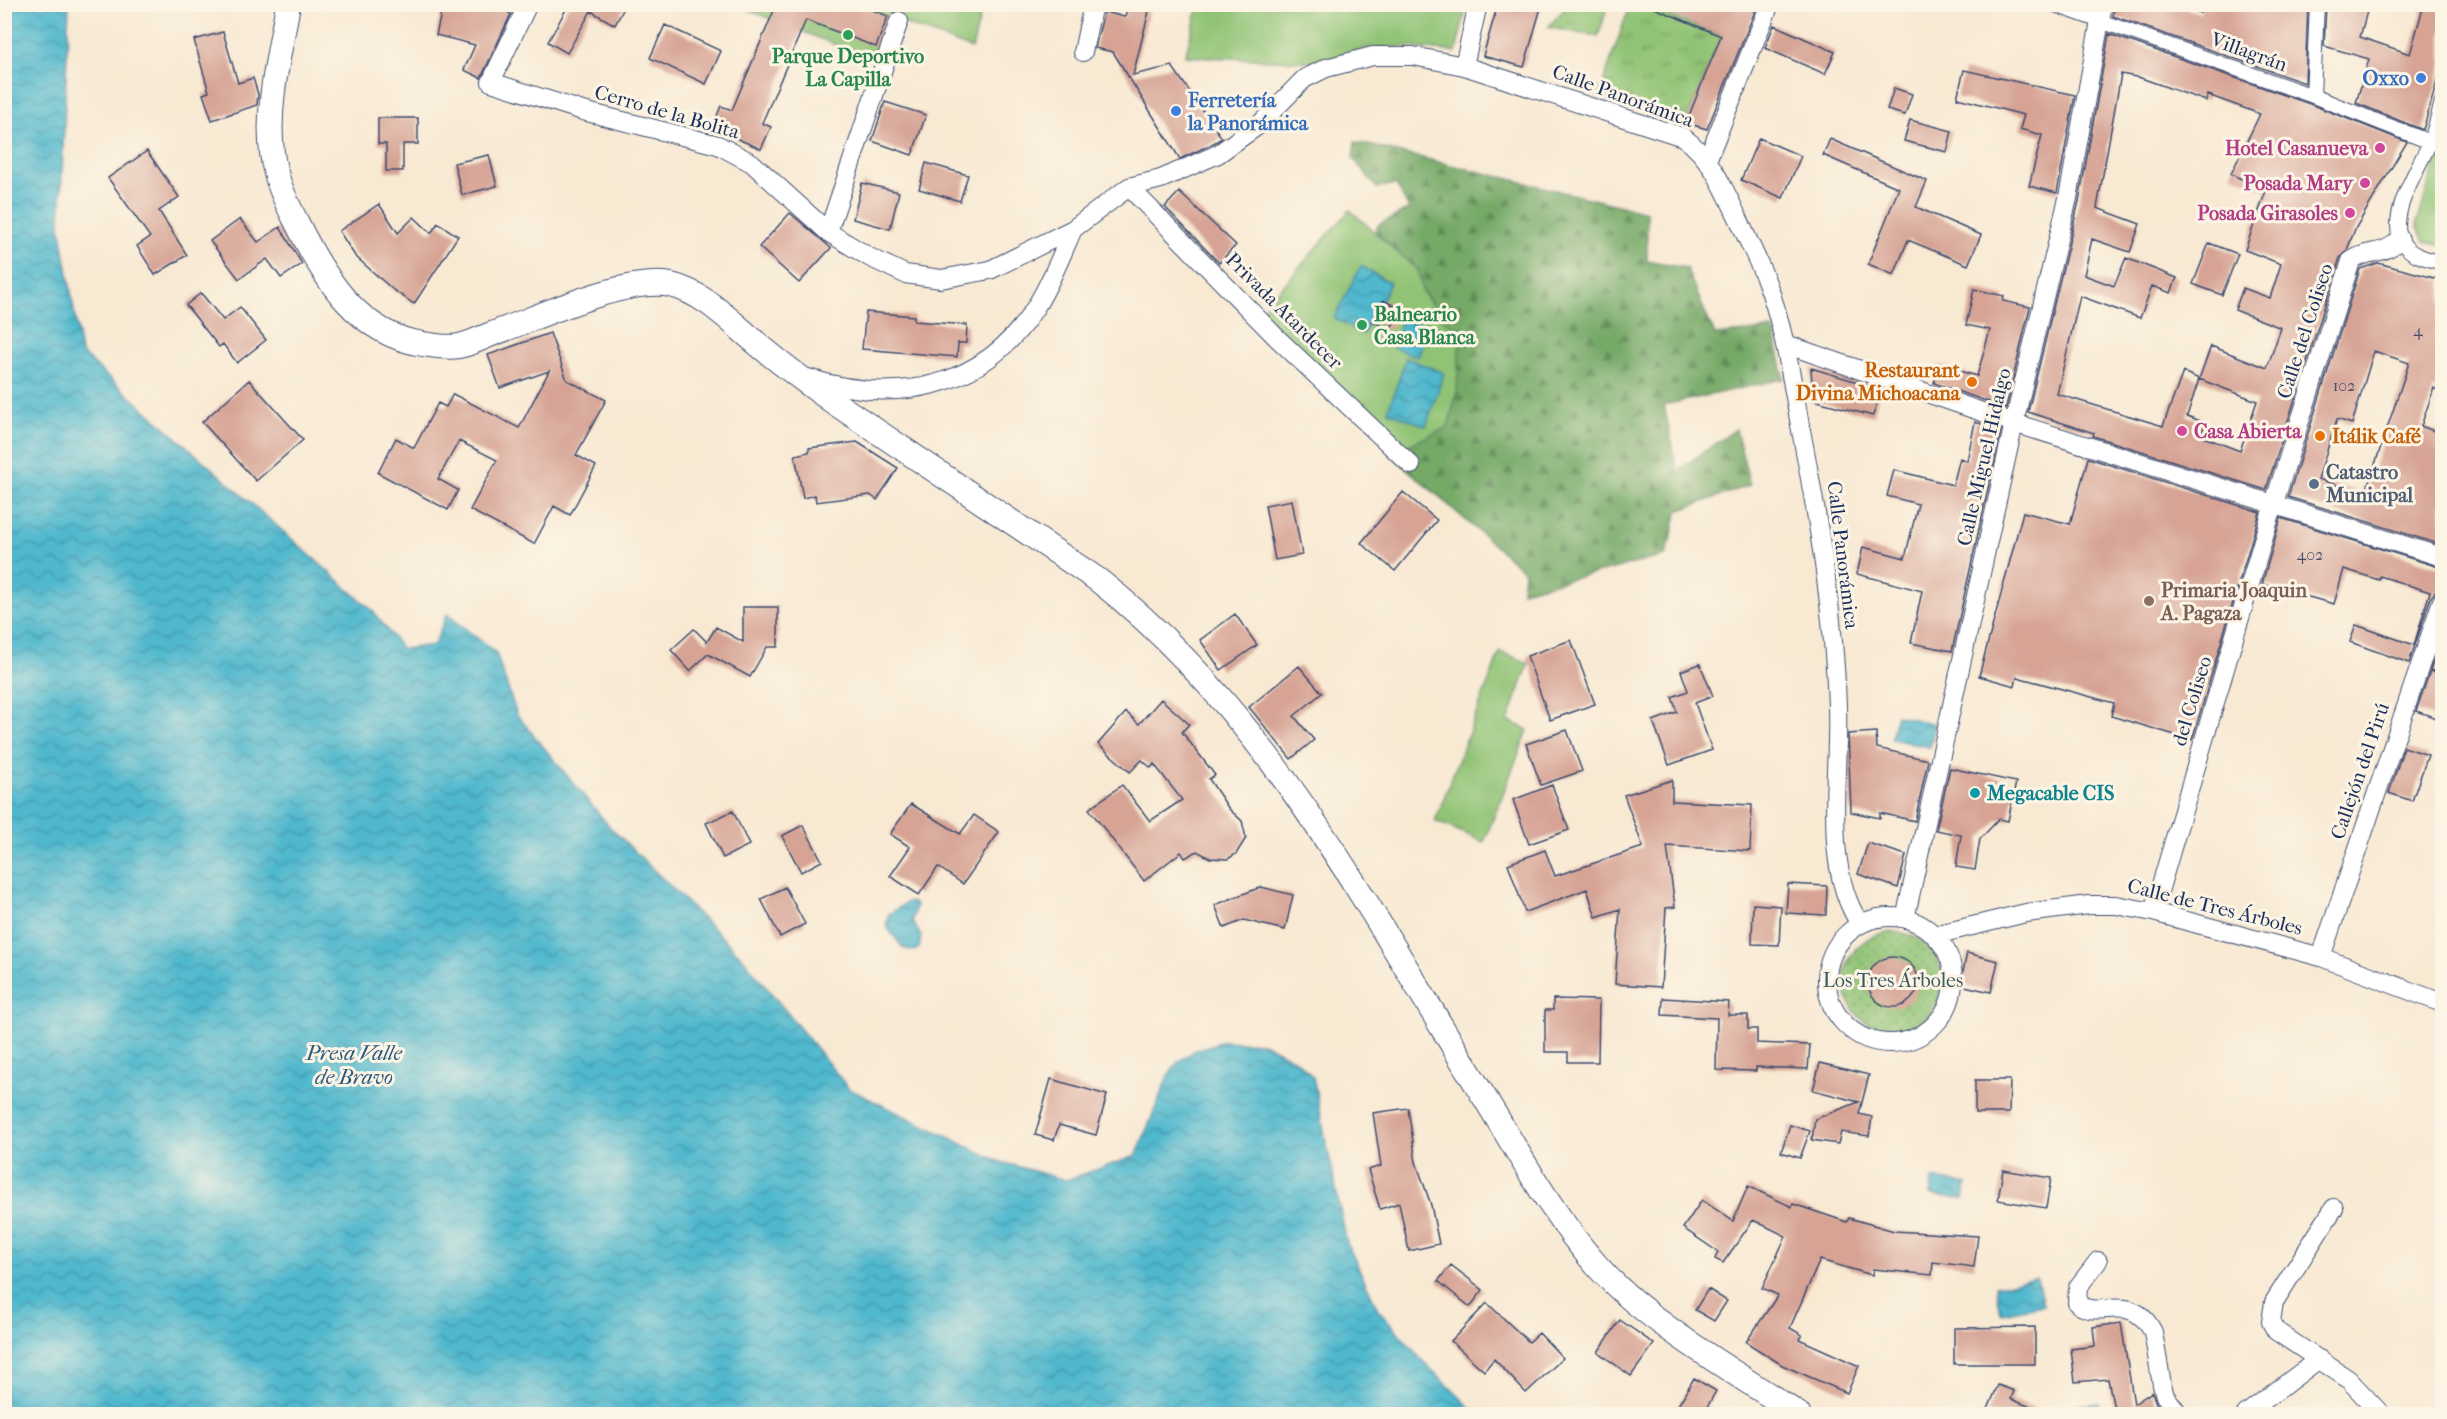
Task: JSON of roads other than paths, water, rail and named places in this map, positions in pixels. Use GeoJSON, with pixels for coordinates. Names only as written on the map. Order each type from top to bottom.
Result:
{"type":"FeatureCollection","features":[{"type":"Feature","properties":{"kind":"main road"},"geometry":{"type":"LineString","coordinates":[[288,4],[271,111],[270,132],[275,170],[308,247],[338,294],[364,320],[388,333],[416,343],[459,346],[620,288],[655,283],[679,288],[698,296],[795,375],[1098,580],[1139,612],[1242,724],[1318,826],[1481,1092],[1517,1156],[1564,1225],[1599,1268],[1642,1308],[1798,1414]]}},
{"type":"Feature","properties":{"kind":"street","name":"Cerro de la Bolita"},"geometry":{"type":"LineString","coordinates":[[528,4],[491,82],[583,111],[718,145],[736,153],[766,175],[828,232],[886,267],[905,274],[941,279],[990,270],[1073,229]]}},
{"type":"Feature","properties":{"kind":"street"},"geometry":{"type":"LineString","coordinates":[[1083,52],[1093,4]]}},
{"type":"Feature","properties":{"kind":"street"},"geometry":{"type":"LineString","coordinates":[[1464,66],[1478,4]]}},
{"type":"Feature","properties":{"kind":"street"},"geometry":{"type":"LineString","coordinates":[[1708,158],[1770,4]]}},
{"type":"Feature","properties":{"kind":"street","name":"Villagrán"},"geometry":{"type":"LineString","coordinates":[[2052,4],[2101,12],[2430,142]]}},
{"type":"Feature","properties":{"kind":"street"},"geometry":{"type":"LineString","coordinates":[[2313,96],[2317,4]]}},
{"type":"Feature","properties":{"kind":"street","name":"Calle Miguel Hidalgo"},"geometry":{"type":"LineString","coordinates":[[1905,919],[2014,423],[2068,198],[2101,12]]}},
{"type":"Feature","properties":{"kind":"street"},"geometry":{"type":"LineString","coordinates":[[828,232],[899,21]]}},
{"type":"Feature","properties":{"kind":"street","name":"Calle Panorámica"},"geometry":{"type":"LineString","coordinates":[[1073,229],[1129,187],[1161,179],[1218,154],[1260,124],[1304,79],[1326,68],[1365,57],[1393,55],[1464,66],[1683,137],[1708,158],[1766,280],[1785,344],[1821,531],[1838,707],[1837,842],[1840,876],[1843,893],[1860,924]]}},
{"type":"Feature","properties":{"kind":"street"},"geometry":{"type":"LineString","coordinates":[[2442,102],[2430,142],[2401,207],[2397,223],[2400,239],[2416,255],[2442,263]]}},
{"type":"Feature","properties":{"kind":"street","name":"Privada Atardecer"},"geometry":{"type":"LineString","coordinates":[[1129,187],[1277,338],[1411,465]]}},
{"type":"Feature","properties":{"kind":"street"},"geometry":{"type":"LineString","coordinates":[[795,375],[832,386],[872,392],[895,392],[918,389],[962,374],[1002,347],[1019,329],[1047,287],[1073,229]]}},
{"type":"Feature","properties":{"kind":"street","name":"Calle del Coliseo"},"geometry":{"type":"LineString","coordinates":[[2274,503],[2352,261],[2362,253],[2386,252],[2400,239]]}},
{"type":"Feature","properties":{"kind":"street"},"geometry":{"type":"LineString","coordinates":[[1785,344],[2014,423],[2442,557]]}},
{"type":"Feature","properties":{"kind":"street","name":"del Coliseo"},"geometry":{"type":"LineString","coordinates":[[2152,912],[2274,503]]}},
{"type":"Feature","properties":{"kind":"street","name":"Callejón del Pirú"},"geometry":{"type":"LineString","coordinates":[[2321,957],[2442,601]]}},
{"type":"Feature","properties":{"kind":"street","name":"Calle de Tres Árboles"},"geometry":{"type":"LineString","coordinates":[[1935,935],[2055,908],[2116,905],[2152,912],[2321,957],[2442,1003]]}},
{"type":"Feature","properties":{"kind":"street"},"geometry":{"type":"LineString","coordinates":[[1882,917],[1905,919],[1922,925],[1935,935],[1949,958],[1953,971],[1953,985],[1945,1011],[1934,1025],[1902,1042],[1884,1043],[1867,1039],[1851,1030],[1838,1017],[1830,1001],[1826,984],[1828,966],[1834,949],[1845,934],[1860,924],[1882,917]]}},
{"type":"Feature","properties":{"kind":"street"},"geometry":{"type":"LineString","coordinates":[[2334,1208],[2274,1302],[2271,1322],[2276,1331],[2361,1390],[2381,1414]]}},
{"type":"Feature","properties":{"kind":"street"},"geometry":{"type":"LineString","coordinates":[[2098,1261],[2078,1287],[2077,1303],[2089,1308],[2129,1309],[2148,1322],[2153,1332],[2165,1396],[2179,1414]]}},
{"type":"Feature","properties":{"kind":"street"},"geometry":{"type":"LineString","coordinates":[[2246,1414],[2268,1395],[2319,1359]]}},
{"type":"Feature","properties":{"kind":"water","name":"Presa Valle de Bravo"},"geometry":{"type":"Polygon","coordinates":[[[5,4],[69,5],[60,225],[81,353],[372,610],[402,649],[434,645],[447,614],[496,653],[517,715],[608,825],[742,957],[849,1089],[998,1161],[1066,1180],[1136,1156],[1168,1076],[1178,1062],[1194,1051],[1223,1041],[1263,1043],[1297,1061],[1313,1077],[1347,1243],[1378,1309],[1421,1359],[1477,1414],[5,1414],[5,4]]]}},
{"type":"Feature","properties":{"kind":"water"},"geometry":{"type":"Polygon","coordinates":[[[1361,266],[1390,283],[1363,334],[1334,318],[1361,266]]]}},
{"type":"Feature","properties":{"kind":"water"},"geometry":{"type":"Polygon","coordinates":[[[1402,319],[1428,328],[1418,357],[1392,347],[1402,319]]]}},
{"type":"Feature","properties":{"kind":"water"},"geometry":{"type":"Polygon","coordinates":[[[1406,358],[1444,373],[1426,426],[1388,411],[1406,358]]]}},
{"type":"Feature","properties":{"kind":"water"},"geometry":{"type":"Polygon","coordinates":[[[1896,715],[1935,724],[1930,747],[1891,739],[1896,715]]]}},
{"type":"Feature","properties":{"kind":"water"},"geometry":{"type":"Polygon","coordinates":[[[907,902],[914,903],[916,906],[912,921],[921,936],[919,948],[914,951],[903,948],[886,926],[888,915],[907,902]]]}},
{"type":"Feature","properties":{"kind":"water"},"geometry":{"type":"Polygon","coordinates":[[[1932,1179],[1967,1184],[1964,1199],[1930,1195],[1932,1179]]]}},
{"type":"Feature","properties":{"kind":"water"},"geometry":{"type":"Polygon","coordinates":[[[2037,1278],[2043,1305],[2001,1313],[1996,1286],[2037,1278]]]}},
{"type":"Feature","properties":{"kind":"water"},"geometry":{"type":"Polygon","coordinates":[[[2099,1403],[2100,1410],[2108,1410],[2110,1414],[2070,1414],[2071,1406],[2099,1403]]]}},
{"type":"Feature","properties":{"kind":"place","name":"Parque Deportivo La Capilla"},"geometry":{"type":"Point","coordinates":[848,35]}},
{"type":"Feature","properties":{"kind":"place","name":"Oxxo"},"geometry":{"type":"Point","coordinates":[2421,78]}},
{"type":"Feature","properties":{"kind":"place","name":"Ferretería la Panorámica"},"geometry":{"type":"Point","coordinates":[1176,111]}},
{"type":"Feature","properties":{"kind":"place","name":"Hotel Casanueva"},"geometry":{"type":"Point","coordinates":[2380,148]}},
{"type":"Feature","properties":{"kind":"place","name":"Posada Mary"},"geometry":{"type":"Point","coordinates":[2365,183]}},
{"type":"Feature","properties":{"kind":"place","name":"Posada Girasoles"},"geometry":{"type":"Point","coordinates":[2350,213]}},
{"type":"Feature","properties":{"kind":"place","name":"Balneario Casa Blanca"},"geometry":{"type":"Point","coordinates":[1362,325]}},
{"type":"Feature","properties":{"kind":"place","name":"Restaurant Divina Michoacana"},"geometry":{"type":"Point","coordinates":[1972,382]}},
{"type":"Feature","properties":{"kind":"place","name":"Casa Abierta"},"geometry":{"type":"Point","coordinates":[2182,431]}},
{"type":"Feature","properties":{"kind":"place","name":"Itálik Café"},"geometry":{"type":"Point","coordinates":[2320,436]}},
{"type":"Feature","properties":{"kind":"place","name":"Catastro Municipal"},"geometry":{"type":"Point","coordinates":[2314,484]}},
{"type":"Feature","properties":{"kind":"place","name":"Primaria Joaquin A. Pagaza"},"geometry":{"type":"Point","coordinates":[2149,601]}},
{"type":"Feature","properties":{"kind":"place","name":"Megacable CIS"},"geometry":{"type":"Point","coordinates":[1975,793]}},
{"type":"Feature","properties":{"kind":"park label","name":"Los Tres Árboles"},"geometry":{"type":"Point","coordinates":[1893,980]}}]}
